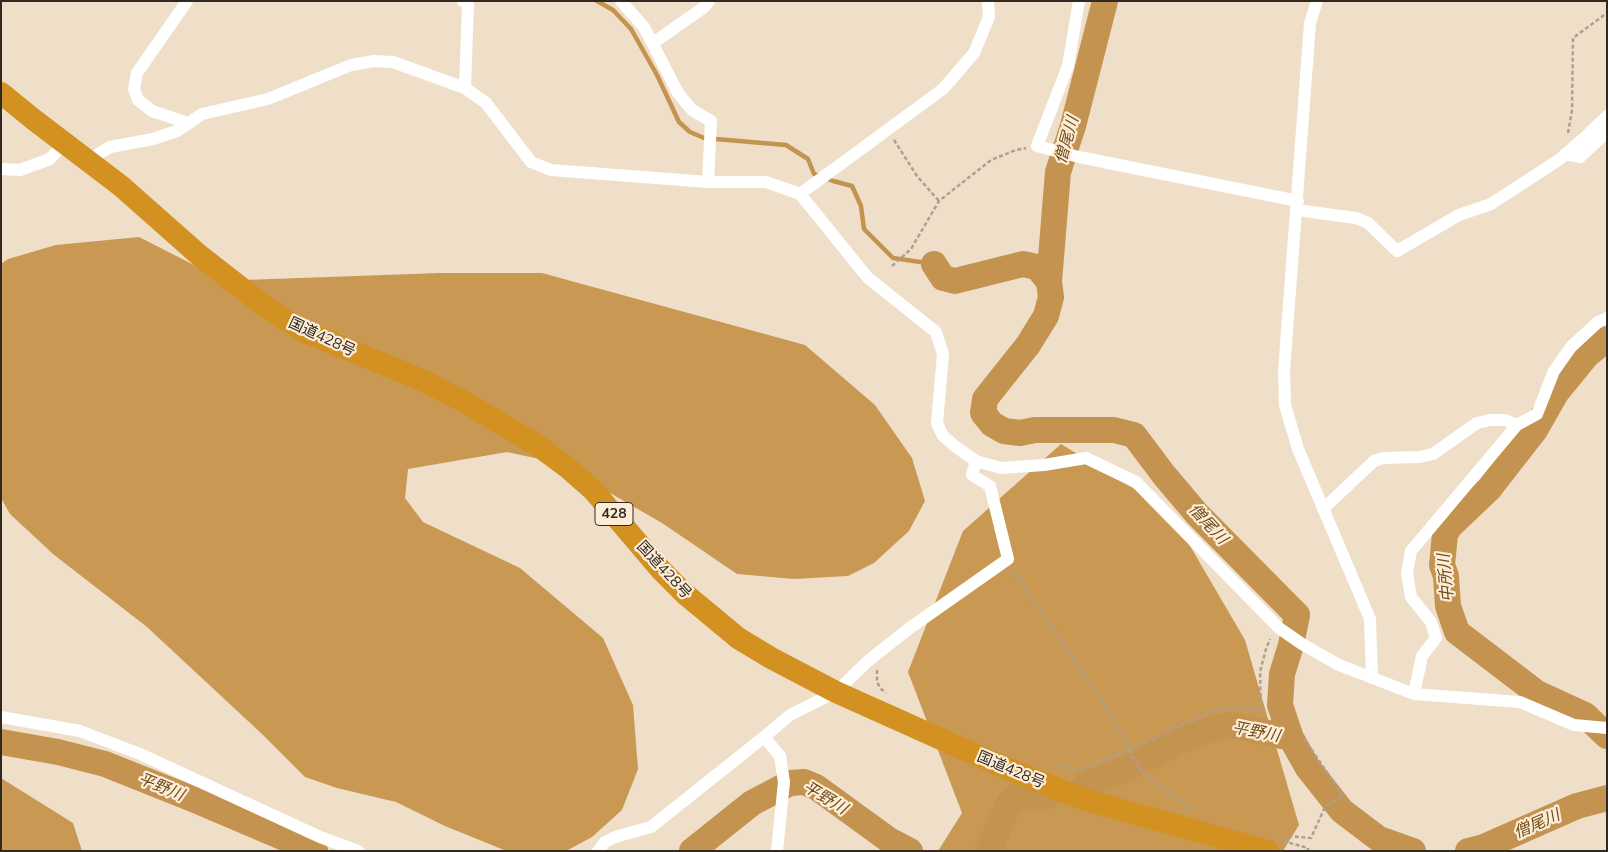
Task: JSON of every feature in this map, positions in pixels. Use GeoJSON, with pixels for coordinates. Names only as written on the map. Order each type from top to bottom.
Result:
{"type":"FeatureCollection","features":[{"type":"Feature","properties":{"kind":"highway","name":"国道428号"},"geometry":{"type":"LineString","coordinates":[[1,93],[64,144],[121,186],[198,256],[267,308],[303,331],[424,381],[463,401],[537,445],[593,490],[661,570],[685,594],[738,638],[771,658],[836,692],[1001,766],[1065,792],[1105,806],[1275,844]]}},
{"type":"Feature","properties":{"kind":"street"},"geometry":{"type":"LineString","coordinates":[[187,1],[136,73],[134,89],[138,100],[152,111],[188,123]]}},
{"type":"Feature","properties":{"kind":"street"},"geometry":{"type":"LineString","coordinates":[[463,1],[468,4],[465,88]]}},
{"type":"Feature","properties":{"kind":"street"},"geometry":{"type":"LineString","coordinates":[[621,1],[644,27],[678,93],[692,110],[711,121],[708,182]]}},
{"type":"Feature","properties":{"kind":"street"},"geometry":{"type":"LineString","coordinates":[[652,43],[703,8],[708,1]]}},
{"type":"Feature","properties":{"kind":"street"},"geometry":{"type":"LineString","coordinates":[[800,194],[943,89],[974,53],[989,17],[988,1]]}},
{"type":"Feature","properties":{"kind":"street"},"geometry":{"type":"LineString","coordinates":[[1079,1],[1068,66],[1037,146],[1356,218],[1368,223],[1397,251],[1459,215],[1491,204],[1565,154],[1607,116]]}},
{"type":"Feature","properties":{"kind":"street"},"geometry":{"type":"LineString","coordinates":[[1317,1],[1310,23],[1284,371],[1285,405],[1298,449],[1370,619],[1372,678]]}},
{"type":"Feature","properties":{"kind":"street"},"geometry":{"type":"LineString","coordinates":[[87,161],[110,147],[153,139],[177,131],[202,114],[268,99],[351,65],[374,61],[393,62],[465,88],[486,103],[531,162],[551,170],[708,182],[766,182],[800,194],[868,278],[936,332],[944,354],[937,423],[943,436],[976,461],[1001,468],[1044,465],[1086,458],[1136,482],[1280,628],[1302,644],[1339,665],[1414,694],[1520,702],[1574,725],[1607,728]]}},
{"type":"Feature","properties":{"kind":"street"},"geometry":{"type":"LineString","coordinates":[[1565,154],[1580,157],[1607,132]]}},
{"type":"Feature","properties":{"kind":"street"},"geometry":{"type":"LineString","coordinates":[[1,169],[20,170],[50,159],[64,144]]}},
{"type":"Feature","properties":{"kind":"street"},"geometry":{"type":"LineString","coordinates":[[1414,694],[1422,656],[1436,638],[1431,622],[1411,597],[1406,573],[1411,551],[1517,425],[1537,414],[1554,371],[1571,347],[1598,322],[1607,318]]}},
{"type":"Feature","properties":{"kind":"street"},"geometry":{"type":"LineString","coordinates":[[1323,509],[1374,462],[1384,458],[1420,457],[1433,454],[1477,423],[1490,420],[1505,420],[1517,425]]}},
{"type":"Feature","properties":{"kind":"street"},"geometry":{"type":"LineString","coordinates":[[598,851],[605,842],[615,837],[651,827],[790,715],[836,692],[907,630],[1008,559],[990,486],[972,475],[976,461]]}},
{"type":"Feature","properties":{"kind":"street"},"geometry":{"type":"LineString","coordinates":[[1,717],[80,732],[140,754],[320,837],[358,851]]}},
{"type":"Feature","properties":{"kind":"street"},"geometry":{"type":"LineString","coordinates":[[764,737],[780,756],[784,782],[777,851]]}},
{"type":"Feature","properties":{"kind":"path"},"geometry":{"type":"LineString","coordinates":[[1565,154],[1572,110],[1573,38],[1607,13]]}},
{"type":"Feature","properties":{"kind":"path"},"geometry":{"type":"LineString","coordinates":[[887,130],[917,176],[939,201]]}},
{"type":"Feature","properties":{"kind":"path"},"geometry":{"type":"LineString","coordinates":[[892,266],[911,249],[939,201],[991,160],[1016,150],[1037,146]]}},
{"type":"Feature","properties":{"kind":"path"},"geometry":{"type":"LineString","coordinates":[[1008,559],[1012,568],[1109,712],[1140,769],[1148,777],[1202,816]]}},
{"type":"Feature","properties":{"kind":"path"},"geometry":{"type":"LineString","coordinates":[[1051,766],[1079,769],[1129,750],[1217,709],[1243,708],[1261,710],[1260,672],[1268,644],[1280,628]]}},
{"type":"Feature","properties":{"kind":"path"},"geometry":{"type":"LineString","coordinates":[[883,649],[877,672],[877,682],[880,689],[887,694]]}},
{"type":"Feature","properties":{"kind":"path"},"geometry":{"type":"LineString","coordinates":[[1275,844],[1289,836],[1311,838],[1325,807],[1343,796],[1303,737]]}},
{"type":"Feature","properties":{"kind":"path"},"geometry":{"type":"LineString","coordinates":[[1275,844],[1308,848],[1308,851]]}},
{"type":"Feature","properties":{"kind":"shaded area"},"geometry":{"type":"Polygon","coordinates":[[[139,237],[198,267],[244,280],[440,273],[542,273],[805,345],[875,405],[912,458],[925,501],[909,531],[874,563],[848,576],[794,579],[737,574],[662,523],[558,463],[507,452],[408,469],[405,498],[423,522],[520,568],[603,638],[633,705],[638,769],[622,810],[592,837],[566,851],[504,850],[445,826],[396,802],[337,788],[305,777],[262,734],[147,627],[53,554],[10,514],[1,498],[1,264],[8,259],[56,245],[139,237]]]}},
{"type":"Feature","properties":{"kind":"shaded area"},"geometry":{"type":"Polygon","coordinates":[[[1061,444],[1169,510],[1245,640],[1299,825],[1283,851],[938,851],[962,813],[908,672],[963,531],[1061,444]]]}},
{"type":"Feature","properties":{"kind":"shaded area"},"geometry":{"type":"Polygon","coordinates":[[[1,778],[73,823],[82,851],[1,851],[1,778]]]}},
{"type":"Feature","properties":{"kind":"waterway"},"geometry":{"type":"LineString","coordinates":[[597,1],[613,10],[631,29],[657,75],[679,122],[690,132],[704,138],[786,145],[808,159],[814,174],[852,186],[861,206],[864,229],[893,258],[934,264]]}},
{"type":"Feature","properties":{"kind":"waterway","name":"僧尾川"},"geometry":{"type":"LineString","coordinates":[[1049,282],[1058,172],[1073,126],[1105,1]]}},
{"type":"Feature","properties":{"kind":"waterway","name":"僧尾川"},"geometry":{"type":"LineString","coordinates":[[934,264],[943,278],[955,281],[1023,264],[1037,267],[1049,282],[1051,297],[1046,316],[1028,345],[985,399],[983,413],[992,424],[1004,431],[1020,433],[1035,430],[1114,430],[1134,435],[1197,514],[1297,615],[1291,645],[1282,674],[1280,705],[1291,738],[1308,768],[1342,811],[1379,839],[1413,851]]}},
{"type":"Feature","properties":{"kind":"waterway","name":"中所川"},"geometry":{"type":"LineString","coordinates":[[1607,339],[1587,355],[1556,393],[1535,430],[1489,489],[1450,526],[1445,534],[1442,565],[1446,576],[1448,606],[1457,632],[1537,693],[1585,715],[1607,736]]}},
{"type":"Feature","properties":{"kind":"waterway","name":"平野川"},"geometry":{"type":"LineString","coordinates":[[1085,785],[1127,768],[1179,741],[1214,728],[1232,725],[1291,738]]}},
{"type":"Feature","properties":{"kind":"waterway","name":"平野川"},"geometry":{"type":"LineString","coordinates":[[1,742],[58,752],[105,764],[315,851]]}},
{"type":"Feature","properties":{"kind":"waterway","name":"平野川"},"geometry":{"type":"LineString","coordinates":[[692,851],[752,803],[790,783],[804,782],[816,787],[889,840],[910,851]]}},
{"type":"Feature","properties":{"kind":"waterway","name":"平野川"},"geometry":{"type":"LineString","coordinates":[[988,851],[1010,802],[1017,796],[1046,796]]}},
{"type":"Feature","properties":{"kind":"waterway","name":"僧尾川"},"geometry":{"type":"LineString","coordinates":[[1468,851],[1484,847],[1577,806],[1607,798]]}}]}
